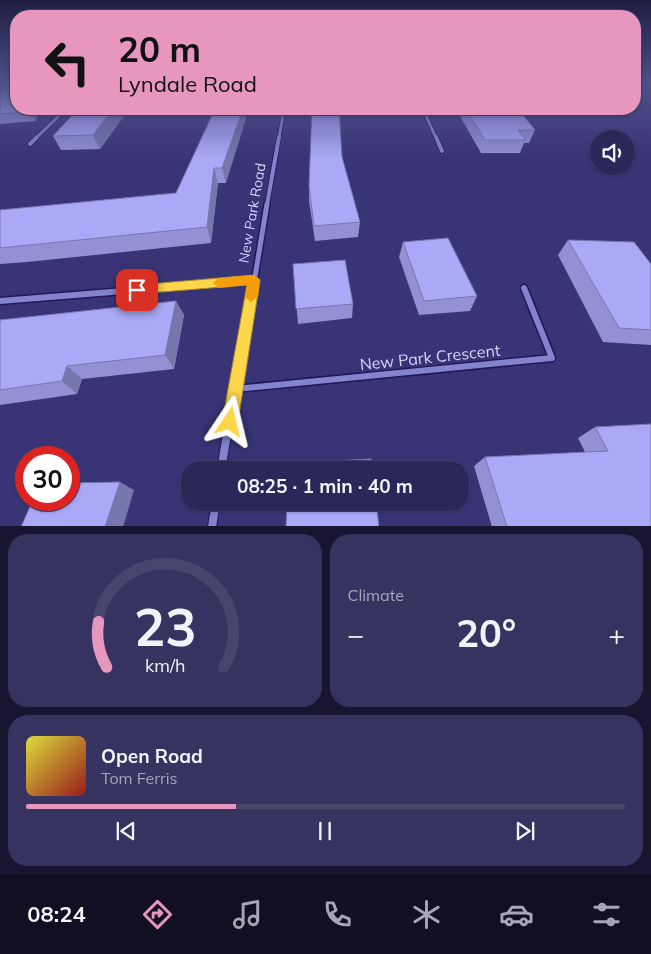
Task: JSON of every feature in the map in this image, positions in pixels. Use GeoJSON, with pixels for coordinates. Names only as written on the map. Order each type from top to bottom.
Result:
{"type":"FeatureCollection","features":[{"type":"Feature","properties":{"kind":"street"},"geometry":{"type":"LineString","coordinates":[[30,144],[60,115]]}},
{"type":"Feature","properties":{"kind":"street","name":"New Park Road"},"geometry":{"type":"LineString","coordinates":[[223,461],[283,115]]}},
{"type":"Feature","properties":{"kind":"street"},"geometry":{"type":"LineString","coordinates":[[426,115],[442,151]]}},
{"type":"Feature","properties":{"kind":"street"},"geometry":{"type":"LineString","coordinates":[[0,301],[254,280]]}},
{"type":"Feature","properties":{"kind":"street","name":"New Park Crescent"},"geometry":{"type":"LineString","coordinates":[[235,389],[552,358],[524,288]]}},
{"type":"Feature","properties":{"kind":"street"},"geometry":{"type":"LineString","coordinates":[[212,526],[214,511]]}},
{"type":"Feature","properties":{"kind":"building"},"geometry":{"type":"Polygon","coordinates":[[[0,109],[10,109],[10,113],[0,114],[0,109]]]}},
{"type":"Feature","properties":{"kind":"building"},"geometry":{"type":"Polygon","coordinates":[[[72,115],[108,115],[93,135],[53,136],[72,115]]]}},
{"type":"Feature","properties":{"kind":"building"},"geometry":{"type":"Polygon","coordinates":[[[212,115],[241,115],[222,168],[214,168],[207,227],[0,248],[0,210],[176,193],[212,115]]]}},
{"type":"Feature","properties":{"kind":"building"},"geometry":{"type":"Polygon","coordinates":[[[312,115],[339,115],[342,157],[360,222],[314,226],[309,186],[312,115]]]}},
{"type":"Feature","properties":{"kind":"building"},"geometry":{"type":"Polygon","coordinates":[[[470,115],[523,115],[535,130],[518,130],[526,140],[485,140],[470,115]]]}},
{"type":"Feature","properties":{"kind":"building"},"geometry":{"type":"Polygon","coordinates":[[[448,238],[477,296],[424,301],[403,242],[448,238]]]}},
{"type":"Feature","properties":{"kind":"building"},"geometry":{"type":"Polygon","coordinates":[[[568,240],[634,242],[651,264],[651,330],[619,328],[568,240]]]}},
{"type":"Feature","properties":{"kind":"building"},"geometry":{"type":"Polygon","coordinates":[[[345,260],[353,304],[296,309],[293,264],[345,260]]]}},
{"type":"Feature","properties":{"kind":"building"},"geometry":{"type":"Polygon","coordinates":[[[176,301],[165,355],[67,366],[62,381],[0,390],[0,320],[176,301]]]}},
{"type":"Feature","properties":{"kind":"building"},"geometry":{"type":"Polygon","coordinates":[[[651,424],[651,526],[507,526],[485,457],[608,451],[595,427],[651,424]]]}},
{"type":"Feature","properties":{"kind":"building"},"geometry":{"type":"Polygon","coordinates":[[[371,459],[371,461],[330,461],[371,459]]]}},
{"type":"Feature","properties":{"kind":"building"},"geometry":{"type":"Polygon","coordinates":[[[120,482],[105,526],[21,526],[28,511],[80,511],[80,483],[120,482]]]}},
{"type":"Feature","properties":{"kind":"building"},"geometry":{"type":"Polygon","coordinates":[[[287,511],[377,511],[379,526],[286,526],[287,511]]]}},
{"type":"Feature","properties":{"kind":"slow traffic"},"geometry":{"type":"LineString","coordinates":[[219,283],[254,280],[251,297]]}},
{"type":"Feature","properties":{"kind":"route"},"geometry":{"type":"LineString","coordinates":[[137,290],[254,280],[230,422]]}}]}
